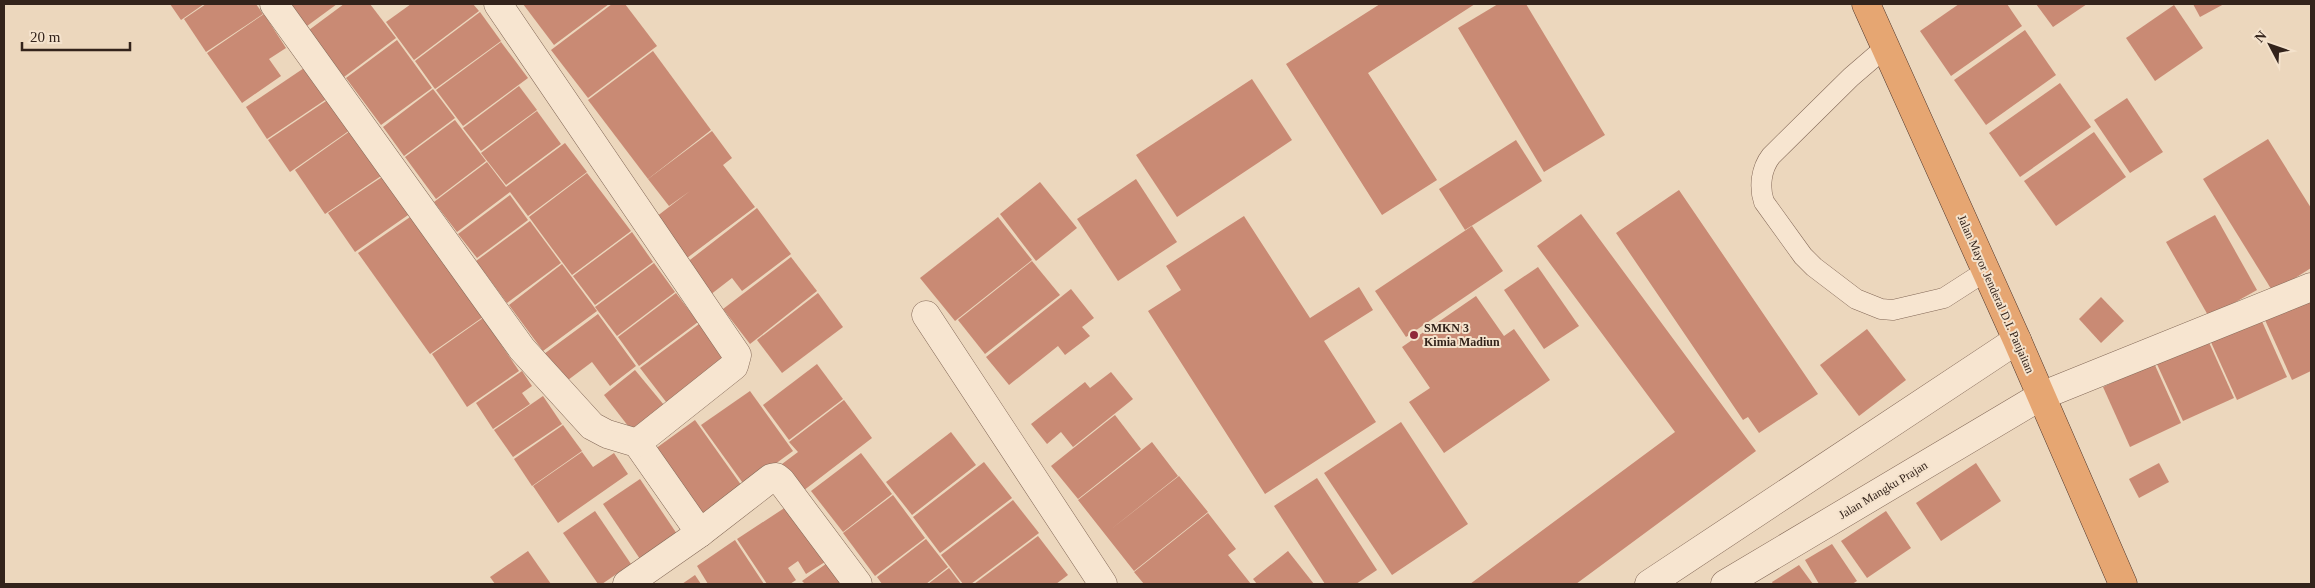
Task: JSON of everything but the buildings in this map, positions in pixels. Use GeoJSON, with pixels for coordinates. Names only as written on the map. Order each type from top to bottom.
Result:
{"type":"FeatureCollection","features":[{"type":"Feature","properties":{"kind":"highway","name":"Jalan Mayor Jenderal D.I. Panjaitan"},"geometry":{"type":"LineString","coordinates":[[1866,4],[1887,46],[2123,584]]}},
{"type":"Feature","properties":{"kind":"street"},"geometry":{"type":"LineString","coordinates":[[274,4],[522,349],[592,426],[607,434],[637,443],[700,533]]}},
{"type":"Feature","properties":{"kind":"street"},"geometry":{"type":"LineString","coordinates":[[498,4],[737,355],[734,366],[637,443]]}},
{"type":"Feature","properties":{"kind":"street","name":"Jalan Mangku Prajan"},"geometry":{"type":"LineString","coordinates":[[1725,584],[2041,396],[2311,287]]}},
{"type":"Feature","properties":{"kind":"street"},"geometry":{"type":"LineString","coordinates":[[926,315],[1103,584]]}},
{"type":"Feature","properties":{"kind":"street"},"geometry":{"type":"LineString","coordinates":[[1649,584],[2017,340]]}},
{"type":"Feature","properties":{"kind":"street"},"geometry":{"type":"LineString","coordinates":[[628,584],[700,533],[771,478],[776,477],[781,481],[858,584]]}},
{"type":"Feature","properties":{"kind":"lane"},"geometry":{"type":"LineString","coordinates":[[1887,46],[1851,77],[1771,156],[1765,166],[1762,178],[1761,192],[1764,202],[1803,256],[1814,267],[1856,299],[1881,310],[1893,310],[1944,298],[1986,271]]}},
{"type":"Feature","properties":{"kind":"place","name":"SMKN 3 Kimia Madiun"},"geometry":{"type":"Point","coordinates":[1414,335]}}]}
